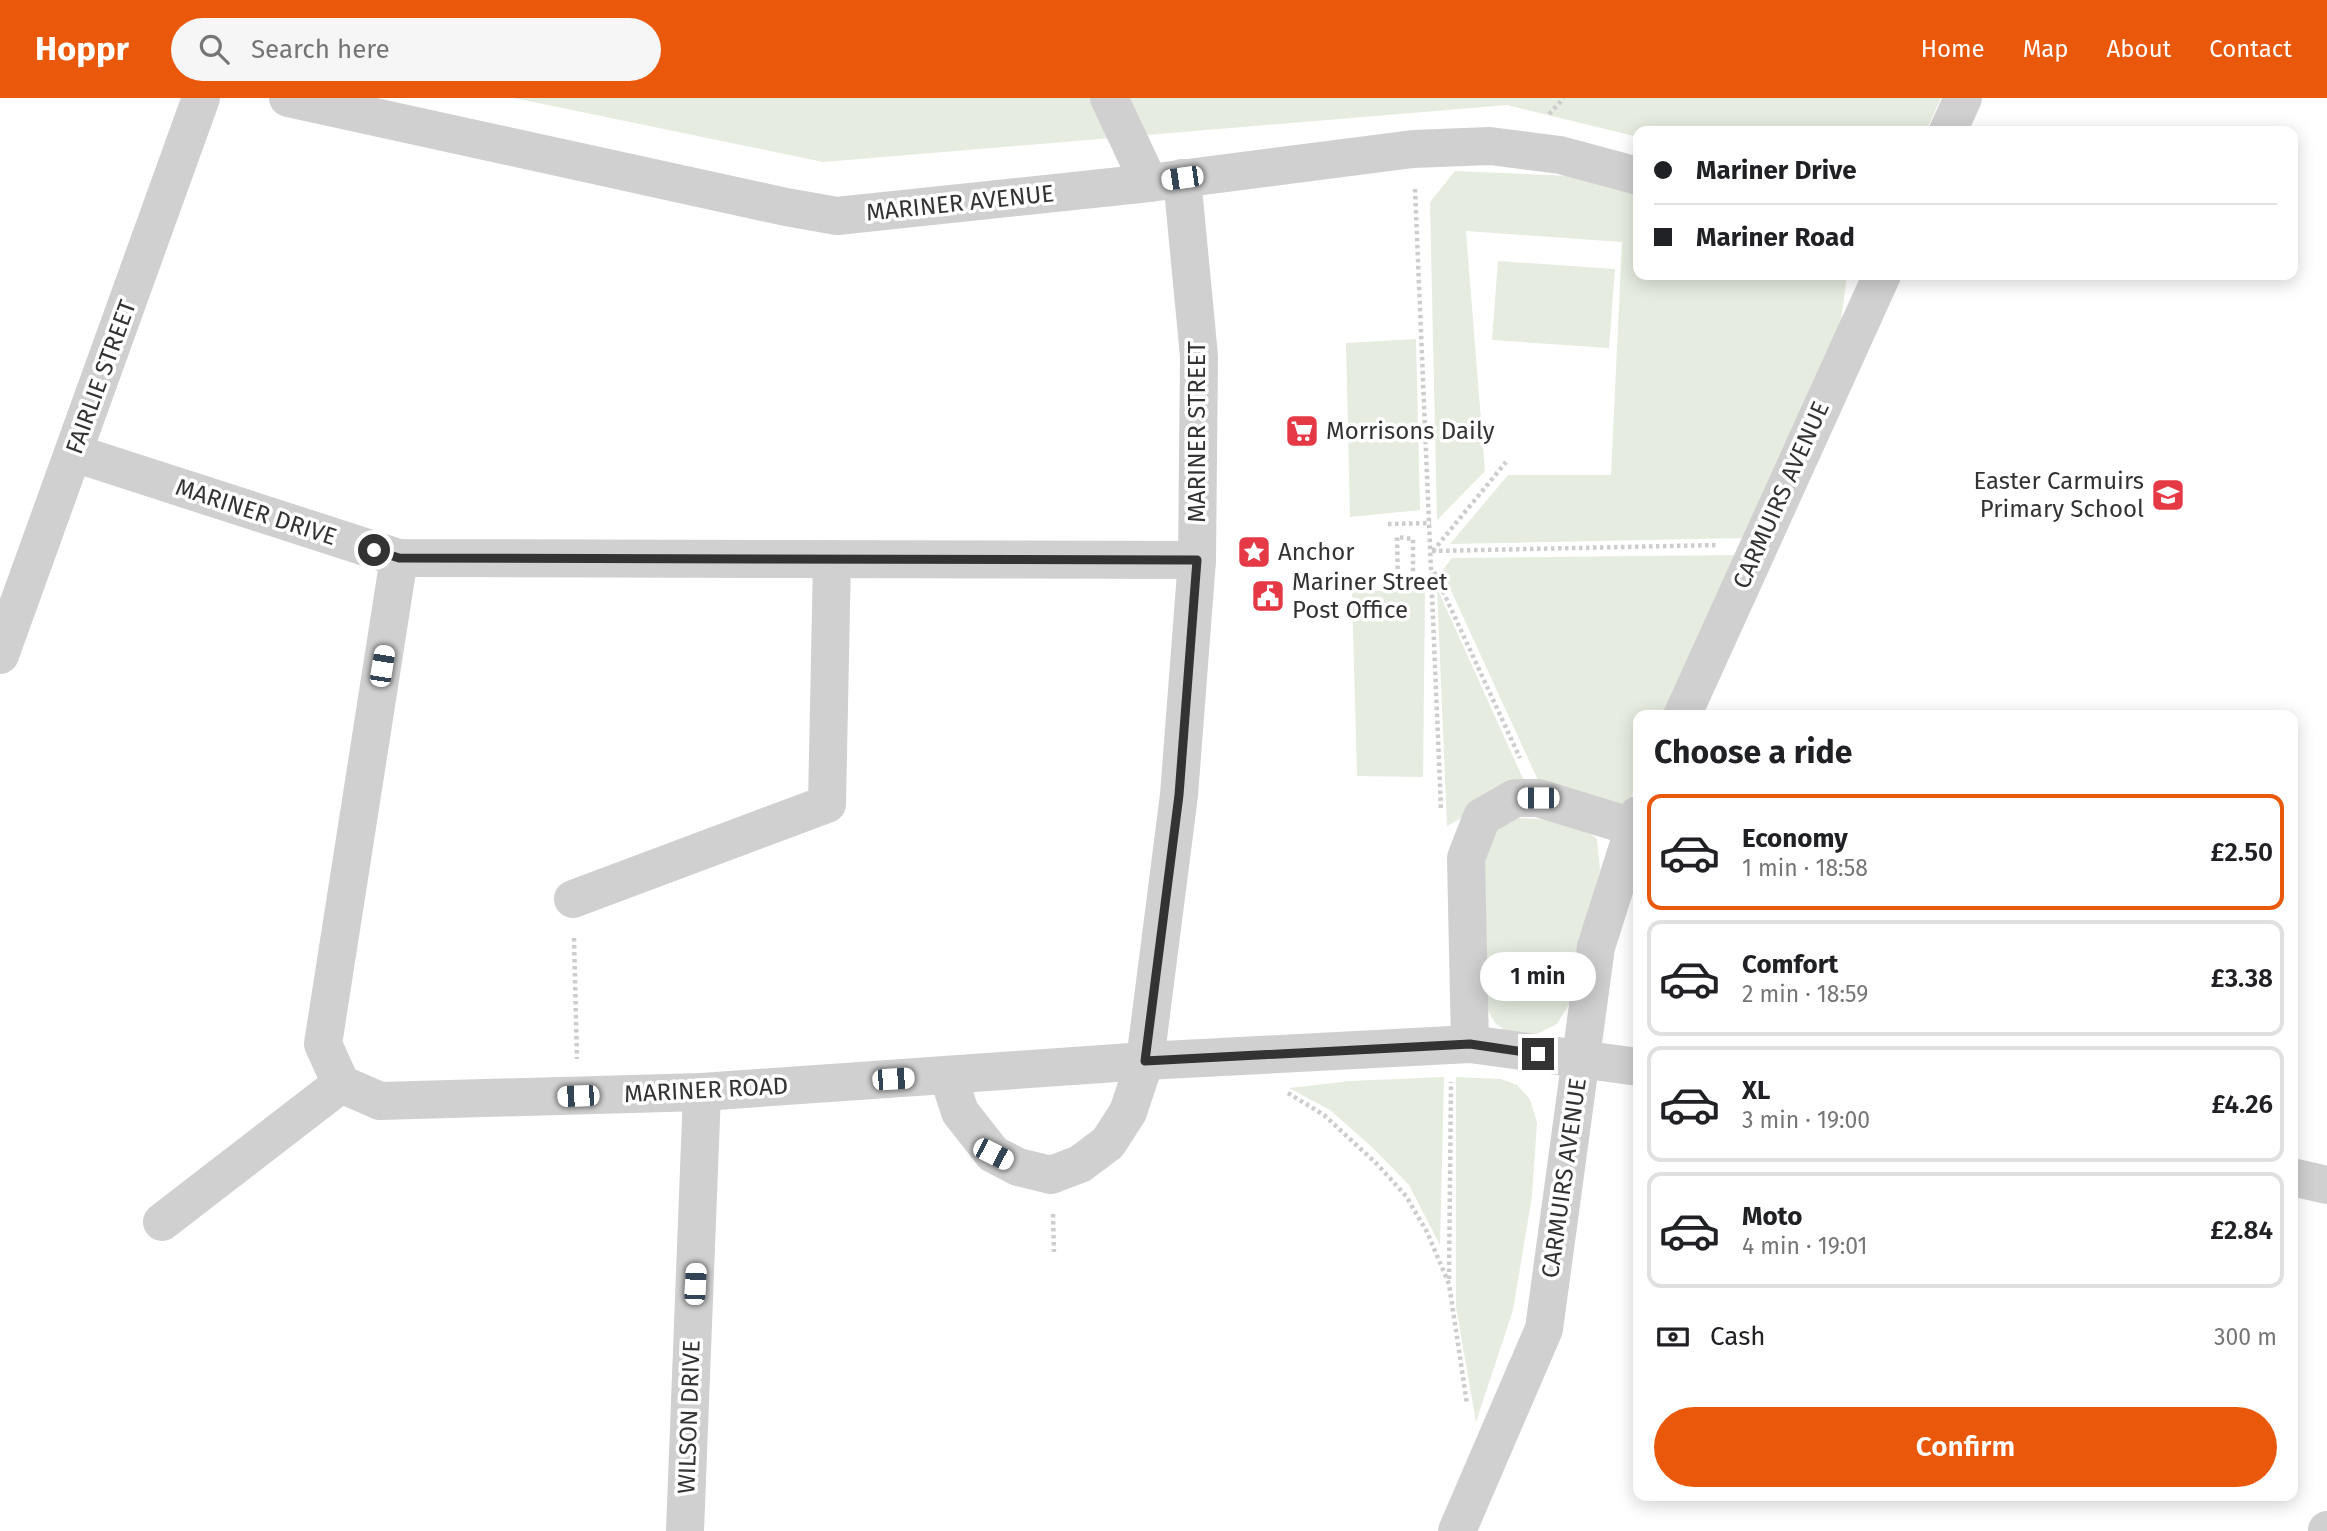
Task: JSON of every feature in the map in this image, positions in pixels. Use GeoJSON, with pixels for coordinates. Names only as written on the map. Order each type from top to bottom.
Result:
{"type":"FeatureCollection","features":[{"type":"Feature","properties":{"kind":"street","name":"FAIRLIE STREET"},"geometry":{"type":"LineString","coordinates":[[0,655],[201,98]]}},
{"type":"Feature","properties":{"kind":"street","name":"MARINER AVENUE"},"geometry":{"type":"LineString","coordinates":[[288,98],[837,216],[1166,181],[1413,149],[1490,146],[1560,155],[1633,175]]}},
{"type":"Feature","properties":{"kind":"street","name":"MARINER STREET"},"geometry":{"type":"LineString","coordinates":[[1109,98],[1166,181],[1199,356],[1197,560],[1179,795],[1145,1061]]}},
{"type":"Feature","properties":{"kind":"street"},"geometry":{"type":"LineString","coordinates":[[1950,126],[1963,98]]}},
{"type":"Feature","properties":{"kind":"street","name":"CARMUIRS AVENUE"},"geometry":{"type":"LineString","coordinates":[[1685,710],[1880,280]]}},
{"type":"Feature","properties":{"kind":"street","name":"MARINER DRIVE"},"geometry":{"type":"LineString","coordinates":[[74,453],[399,558],[1197,560]]}},
{"type":"Feature","properties":{"kind":"street"},"geometry":{"type":"LineString","coordinates":[[162,1222],[341,1084],[323,1044],[399,558]]}},
{"type":"Feature","properties":{"kind":"street"},"geometry":{"type":"LineString","coordinates":[[573,899],[827,804],[832,559]]}},
{"type":"Feature","properties":{"kind":"street"},"geometry":{"type":"LineString","coordinates":[[1461,1044],[1466,858],[1482,817],[1515,798],[1538,798],[1633,821]]}},
{"type":"Feature","properties":{"kind":"street","name":"CARMUIRS AVENUE"},"geometry":{"type":"LineString","coordinates":[[1457,1531],[1544,1329],[1596,947],[1633,827]]}},
{"type":"Feature","properties":{"kind":"street","name":"MARINER ROAD"},"geometry":{"type":"LineString","coordinates":[[341,1084],[380,1101],[702,1093],[1145,1061],[1461,1044],[1633,1066]]}},
{"type":"Feature","properties":{"kind":"street"},"geometry":{"type":"LineString","coordinates":[[948,1075],[960,1112],[993,1154],[1018,1167],[1051,1175],[1080,1164],[1108,1143],[1128,1112],[1145,1061]]}},
{"type":"Feature","properties":{"kind":"street","name":"WILSON DRIVE"},"geometry":{"type":"LineString","coordinates":[[685,1531],[702,1093]]}},
{"type":"Feature","properties":{"kind":"street"},"geometry":{"type":"LineString","coordinates":[[2298,1178],[2327,1185]]}},
{"type":"Feature","properties":{"kind":"path"},"geometry":{"type":"LineString","coordinates":[[1413,149],[1442,826],[1466,858]]}},
{"type":"Feature","properties":{"kind":"path"},"geometry":{"type":"LineString","coordinates":[[1432,551],[1506,462]]}},
{"type":"Feature","properties":{"kind":"path"},"geometry":{"type":"LineString","coordinates":[[1388,524],[1431,523]]}},
{"type":"Feature","properties":{"kind":"path"},"geometry":{"type":"LineString","coordinates":[[1390,582],[1398,582],[1397,537],[1413,539],[1413,582],[1433,581]]}},
{"type":"Feature","properties":{"kind":"path"},"geometry":{"type":"LineString","coordinates":[[1432,551],[1758,544]]}},
{"type":"Feature","properties":{"kind":"path"},"geometry":{"type":"LineString","coordinates":[[1433,568],[1538,798]]}},
{"type":"Feature","properties":{"kind":"path"},"geometry":{"type":"LineString","coordinates":[[573,899],[578,1096]]}},
{"type":"Feature","properties":{"kind":"path"},"geometry":{"type":"LineString","coordinates":[[1461,1044],[1449,1284],[1467,1405]]}},
{"type":"Feature","properties":{"kind":"path"},"geometry":{"type":"LineString","coordinates":[[1263,1055],[1273,1083],[1324,1115],[1377,1164],[1406,1196],[1427,1232],[1449,1284]]}},
{"type":"Feature","properties":{"kind":"shaded area"},"geometry":{"type":"Polygon","coordinates":[[[514,98],[1941,98],[1928,126],[1633,126],[1633,136],[1507,105],[823,162],[514,98]]]}},
{"type":"Feature","properties":{"kind":"shaded area"},"geometry":{"type":"Polygon","coordinates":[[[1455,171],[1569,176],[1633,191],[1633,280],[1846,280],[1840,329],[1745,538],[1450,544],[1508,475],[1611,475],[1622,242],[1466,231],[1485,471],[1437,520],[1430,202],[1455,171]]]}},
{"type":"Feature","properties":{"kind":"shaded area"},"geometry":{"type":"Polygon","coordinates":[[[1498,261],[1615,269],[1609,348],[1492,340],[1498,261]]]}},
{"type":"Feature","properties":{"kind":"shaded area"},"geometry":{"type":"Polygon","coordinates":[[[1416,339],[1420,510],[1350,517],[1346,343],[1416,339]]]}},
{"type":"Feature","properties":{"kind":"shaded area"},"geometry":{"type":"Polygon","coordinates":[[[1738,555],[1670,710],[1633,710],[1633,793],[1624,813],[1543,791],[1442,571],[1452,558],[1738,555]]]}},
{"type":"Feature","properties":{"kind":"shaded area"},"geometry":{"type":"Polygon","coordinates":[[[1437,588],[1525,783],[1447,826],[1437,588]]]}},
{"type":"Feature","properties":{"kind":"shaded area"},"geometry":{"type":"Polygon","coordinates":[[[1425,590],[1423,777],[1357,776],[1352,591],[1425,590]]]}},
{"type":"Feature","properties":{"kind":"shaded area"},"geometry":{"type":"Polygon","coordinates":[[[1519,818],[1571,824],[1589,833],[1597,839],[1600,870],[1570,1003],[1557,1024],[1533,1036],[1510,1034],[1495,1023],[1484,1003],[1479,859],[1493,833],[1504,824],[1519,818]]]}},
{"type":"Feature","properties":{"kind":"shaded area"},"geometry":{"type":"Polygon","coordinates":[[[1444,1077],[1440,1245],[1409,1185],[1330,1110],[1289,1088],[1350,1081],[1444,1077]]]}},
{"type":"Feature","properties":{"kind":"shaded area"},"geometry":{"type":"Polygon","coordinates":[[[1456,1077],[1501,1079],[1517,1085],[1530,1099],[1537,1123],[1532,1196],[1513,1310],[1476,1422],[1456,1307],[1456,1077]]]}},
{"type":"Feature","properties":{"kind":"place","name":"Morrisons Daily"},"geometry":{"type":"Point","coordinates":[1302,431]}},
{"type":"Feature","properties":{"kind":"place","name":"Easter Carmuirs Primary School"},"geometry":{"type":"Point","coordinates":[2168,495]}},
{"type":"Feature","properties":{"kind":"place","name":"Anchor"},"geometry":{"type":"Point","coordinates":[1254,552]}},
{"type":"Feature","properties":{"kind":"place","name":"Mariner Street Post Office"},"geometry":{"type":"Point","coordinates":[1268,596]}},
{"type":"Feature","properties":{"kind":"route"},"geometry":{"type":"LineString","coordinates":[[374,550],[399,558],[1197,560],[1179,795],[1145,1061],[1470,1044],[1538,1054]]}}]}
